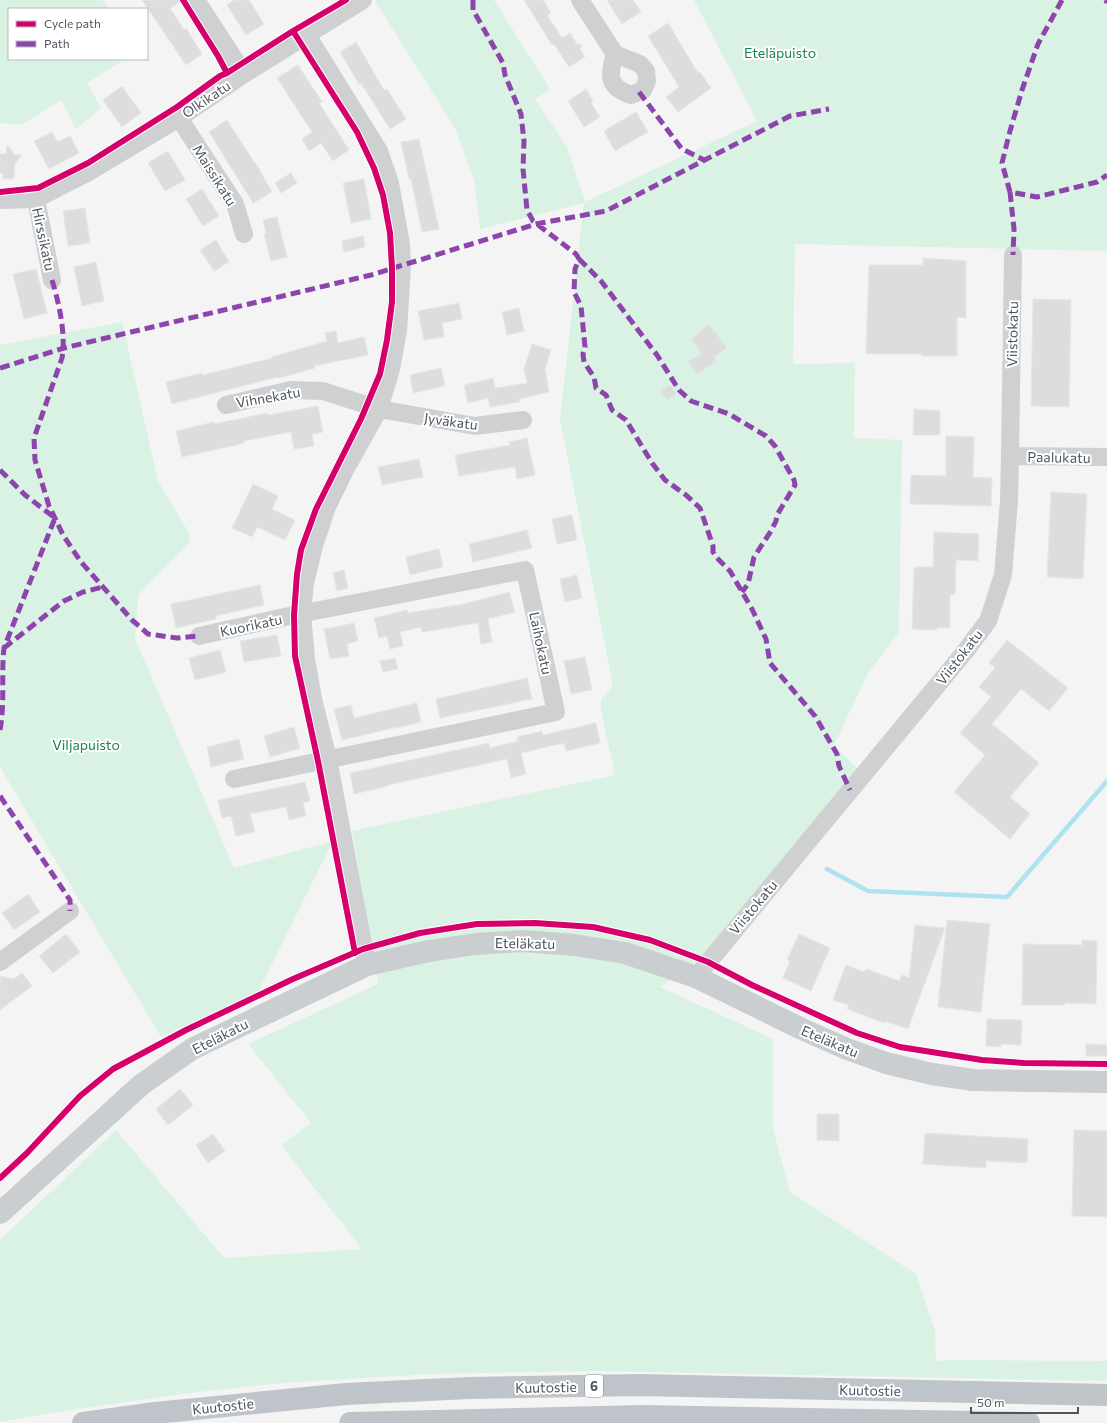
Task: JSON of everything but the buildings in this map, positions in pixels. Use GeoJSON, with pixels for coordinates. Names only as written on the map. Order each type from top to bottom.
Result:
{"type":"FeatureCollection","features":[{"type":"Feature","properties":{"kind":"highway","name":"Kuutostie"},"geometry":{"type":"LineString","coordinates":[[83,1423],[155,1413],[346,1394],[468,1388],[640,1386],[1107,1395]]}},
{"type":"Feature","properties":{"kind":"highway","name":"6"},"geometry":{"type":"LineString","coordinates":[[350,1423],[642,1416],[1029,1423]]}},
{"type":"Feature","properties":{"kind":"main road","name":"Eteläkatu"},"geometry":{"type":"LineString","coordinates":[[0,1213],[141,1085],[192,1049],[367,965],[429,951],[474,944],[523,941],[574,944],[624,954],[696,977],[802,1029],[847,1049],[886,1063],[932,1074],[973,1080],[1107,1082]]}},
{"type":"Feature","properties":{"kind":"street"},"geometry":{"type":"LineString","coordinates":[[196,0],[244,74]]}},
{"type":"Feature","properties":{"kind":"street","name":"Olkikatu"},"geometry":{"type":"LineString","coordinates":[[0,200],[36,199],[87,173],[179,118],[244,74],[363,0]]}},
{"type":"Feature","properties":{"kind":"street"},"geometry":{"type":"LineString","coordinates":[[580,0],[614,54]]}},
{"type":"Feature","properties":{"kind":"street"},"geometry":{"type":"LineString","coordinates":[[307,35],[379,151],[390,183],[401,244],[402,266],[398,331],[391,369],[379,409],[345,470],[327,507],[314,546],[305,583],[302,614],[306,659],[313,699],[328,759],[367,965]]}},
{"type":"Feature","properties":{"kind":"street","name":"Maissikatu"},"geometry":{"type":"LineString","coordinates":[[179,118],[235,204],[244,234]]}},
{"type":"Feature","properties":{"kind":"street","name":"Hirssikatu"},"geometry":{"type":"LineString","coordinates":[[36,199],[52,280]]}},
{"type":"Feature","properties":{"kind":"street","name":"Viistokatu"},"geometry":{"type":"LineString","coordinates":[[696,977],[959,659],[988,620],[1003,575],[1009,500],[1013,255]]}},
{"type":"Feature","properties":{"kind":"street","name":"Vihnekatu"},"geometry":{"type":"LineString","coordinates":[[226,405],[291,390],[323,391],[379,409]]}},
{"type":"Feature","properties":{"kind":"street","name":"Jyväkatu"},"geometry":{"type":"LineString","coordinates":[[379,409],[475,426],[523,420]]}},
{"type":"Feature","properties":{"kind":"street","name":"Paalukatu"},"geometry":{"type":"LineString","coordinates":[[1010,456],[1107,457]]}},
{"type":"Feature","properties":{"kind":"street","name":"Laihokatu"},"geometry":{"type":"LineString","coordinates":[[302,614],[525,570],[556,712],[328,759]]}},
{"type":"Feature","properties":{"kind":"street","name":"Kuorikatu"},"geometry":{"type":"LineString","coordinates":[[199,636],[302,614]]}},
{"type":"Feature","properties":{"kind":"street"},"geometry":{"type":"LineString","coordinates":[[234,779],[328,759]]}},
{"type":"Feature","properties":{"kind":"street"},"geometry":{"type":"LineString","coordinates":[[0,962],[70,911]]}},
{"type":"Feature","properties":{"kind":"green space"},"geometry":{"type":"Polygon","coordinates":[[[0,0],[103,0],[108,8],[8,8],[8,60],[123,60],[87,83],[101,108],[76,129],[61,100],[21,125],[0,123],[0,0]]]}},
{"type":"Feature","properties":{"kind":"green space","name":"Eteläpuisto"},"geometry":{"type":"Polygon","coordinates":[[[494,0],[550,89],[535,99],[567,147],[585,202],[757,121],[694,0],[1107,0],[1107,251],[795,244],[793,364],[855,363],[854,438],[902,440],[899,632],[868,673],[834,745],[859,770],[710,952],[660,987],[773,1039],[773,1129],[790,1192],[916,1274],[935,1331],[936,1361],[1107,1361],[1107,1381],[597,1371],[430,1374],[283,1383],[189,1393],[57,1412],[0,1422],[0,1240],[116,1130],[224,1258],[362,1249],[281,1145],[311,1123],[248,1044],[378,984],[352,831],[615,775],[601,710],[601,699],[613,686],[560,420],[584,203],[480,229],[474,180],[455,128],[375,1],[494,0]]]}},
{"type":"Feature","properties":{"kind":"green space","name":"Viljapuisto"},"geometry":{"type":"Polygon","coordinates":[[[122,322],[158,481],[190,535],[189,543],[138,595],[135,639],[234,868],[333,841],[255,998],[161,1037],[0,767],[0,345],[122,322]]]}},
{"type":"Feature","properties":{"kind":"waterway"},"geometry":{"type":"LineString","coordinates":[[827,869],[868,891],[1007,897],[1107,781]]}},
{"type":"Feature","properties":{"kind":"marked path"},"geometry":{"type":"LineString","coordinates":[[473,0],[473,10],[503,63],[505,75],[521,114],[524,141],[523,169],[527,210],[533,221],[576,254],[579,259],[575,269],[574,292],[581,306],[585,347],[583,354],[584,362],[594,377],[596,388],[606,395],[612,410],[626,420],[652,463],[665,480],[686,495],[700,508],[713,546],[713,552],[730,571],[752,609],[766,639],[770,663],[815,716],[837,754],[839,766],[850,790]]}},
{"type":"Feature","properties":{"kind":"marked path"},"geometry":{"type":"LineString","coordinates":[[1062,0],[1038,44],[1022,90],[1002,163],[1010,192],[1037,197],[1097,182],[1107,175]]}},
{"type":"Feature","properties":{"kind":"marked path"},"geometry":{"type":"LineString","coordinates":[[639,92],[682,149],[704,160]]}},
{"type":"Feature","properties":{"kind":"marked path"},"geometry":{"type":"LineString","coordinates":[[0,368],[64,348],[371,275],[536,224],[606,211],[790,116],[829,109]]}},
{"type":"Feature","properties":{"kind":"marked path"},"geometry":{"type":"LineString","coordinates":[[1010,192],[1014,229],[1013,255]]}},
{"type":"Feature","properties":{"kind":"marked path"},"geometry":{"type":"LineString","coordinates":[[579,259],[601,281],[657,355],[679,390],[691,401],[729,414],[766,436],[775,446],[794,480],[795,485],[777,515],[771,531],[754,557],[748,584],[742,592]]}},
{"type":"Feature","properties":{"kind":"marked path"},"geometry":{"type":"LineString","coordinates":[[52,280],[59,308],[62,329],[62,358],[34,438],[35,460],[49,506],[63,535],[81,562],[132,620],[148,634],[177,638],[199,636]]}},
{"type":"Feature","properties":{"kind":"marked path"},"geometry":{"type":"LineString","coordinates":[[0,470],[25,495],[55,518],[4,648],[0,730]]}},
{"type":"Feature","properties":{"kind":"marked path"},"geometry":{"type":"LineString","coordinates":[[4,648],[64,601],[83,592],[103,587]]}},
{"type":"Feature","properties":{"kind":"marked path"},"geometry":{"type":"LineString","coordinates":[[0,796],[70,900],[70,911]]}},
{"type":"Feature","properties":{"kind":"cycle path"},"geometry":{"type":"LineString","coordinates":[[183,0],[227,73],[293,31],[357,132],[374,168],[383,195],[390,233],[392,302],[387,340],[380,374],[361,419],[316,509],[301,550],[297,574],[294,615],[295,656],[318,761],[355,953]]}},
{"type":"Feature","properties":{"kind":"cycle path"},"geometry":{"type":"LineString","coordinates":[[293,31],[346,0]]}},
{"type":"Feature","properties":{"kind":"cycle path"},"geometry":{"type":"LineString","coordinates":[[0,192],[38,188],[88,163],[177,107],[220,76],[227,73]]}},
{"type":"Feature","properties":{"kind":"cycle path"},"geometry":{"type":"LineString","coordinates":[[0,1178],[27,1153],[80,1096],[113,1069],[186,1030],[293,979],[363,949],[420,933],[477,924],[535,923],[593,927],[650,940],[708,962],[752,985],[857,1033],[900,1047],[982,1060],[1024,1063],[1107,1064]]}}]}
